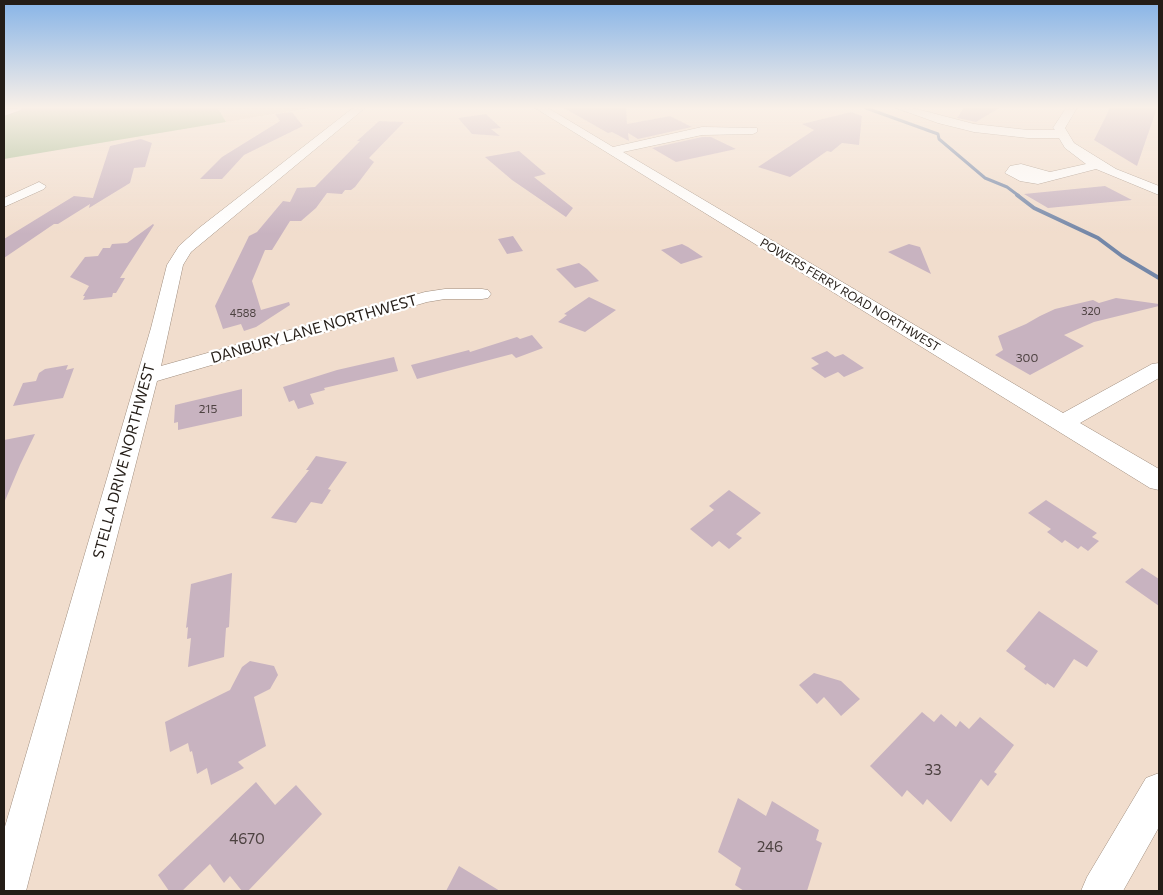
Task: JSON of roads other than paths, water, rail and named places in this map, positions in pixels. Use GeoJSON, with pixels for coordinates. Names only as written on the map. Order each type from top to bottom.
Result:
{"type":"FeatureCollection","features":[{"type":"Feature","properties":{"kind":"street","name":"STELLA DRIVE NORTHWEST"},"geometry":{"type":"LineString","coordinates":[[6,891],[179,257],[205,231],[307,150]]}},
{"type":"Feature","properties":{"kind":"street"},"geometry":{"type":"LineString","coordinates":[[611,151],[617,150]]}},
{"type":"Feature","properties":{"kind":"street"},"geometry":{"type":"LineString","coordinates":[[1074,150],[1097,165],[1159,190]]}},
{"type":"Feature","properties":{"kind":"street","name":"POWERS FERRY ROAD NORTHWEST"},"geometry":{"type":"LineString","coordinates":[[611,151],[1159,481]]}},
{"type":"Feature","properties":{"kind":"street"},"geometry":{"type":"LineString","coordinates":[[1050,176],[1097,165]]}},
{"type":"Feature","properties":{"kind":"street"},"geometry":{"type":"LineString","coordinates":[[4,203],[39,186]]}},
{"type":"Feature","properties":{"kind":"street","name":"DANBURY LANE NORTHWEST"},"geometry":{"type":"LineString","coordinates":[[147,377],[425,297],[445,294],[482,294]]}},
{"type":"Feature","properties":{"kind":"street"},"geometry":{"type":"LineString","coordinates":[[1062,423],[1159,369]]}},
{"type":"Feature","properties":{"kind":"street"},"geometry":{"type":"LineString","coordinates":[[1101,891],[1159,791]]}},
{"type":"Feature","properties":{"kind":"waterway"},"geometry":{"type":"LineString","coordinates":[[952,150],[985,178],[1007,187],[1019,196]]}},
{"type":"Feature","properties":{"kind":"waterway"},"geometry":{"type":"LineString","coordinates":[[1017,195],[1034,208],[1098,238],[1122,256],[1159,278]]}}]}
